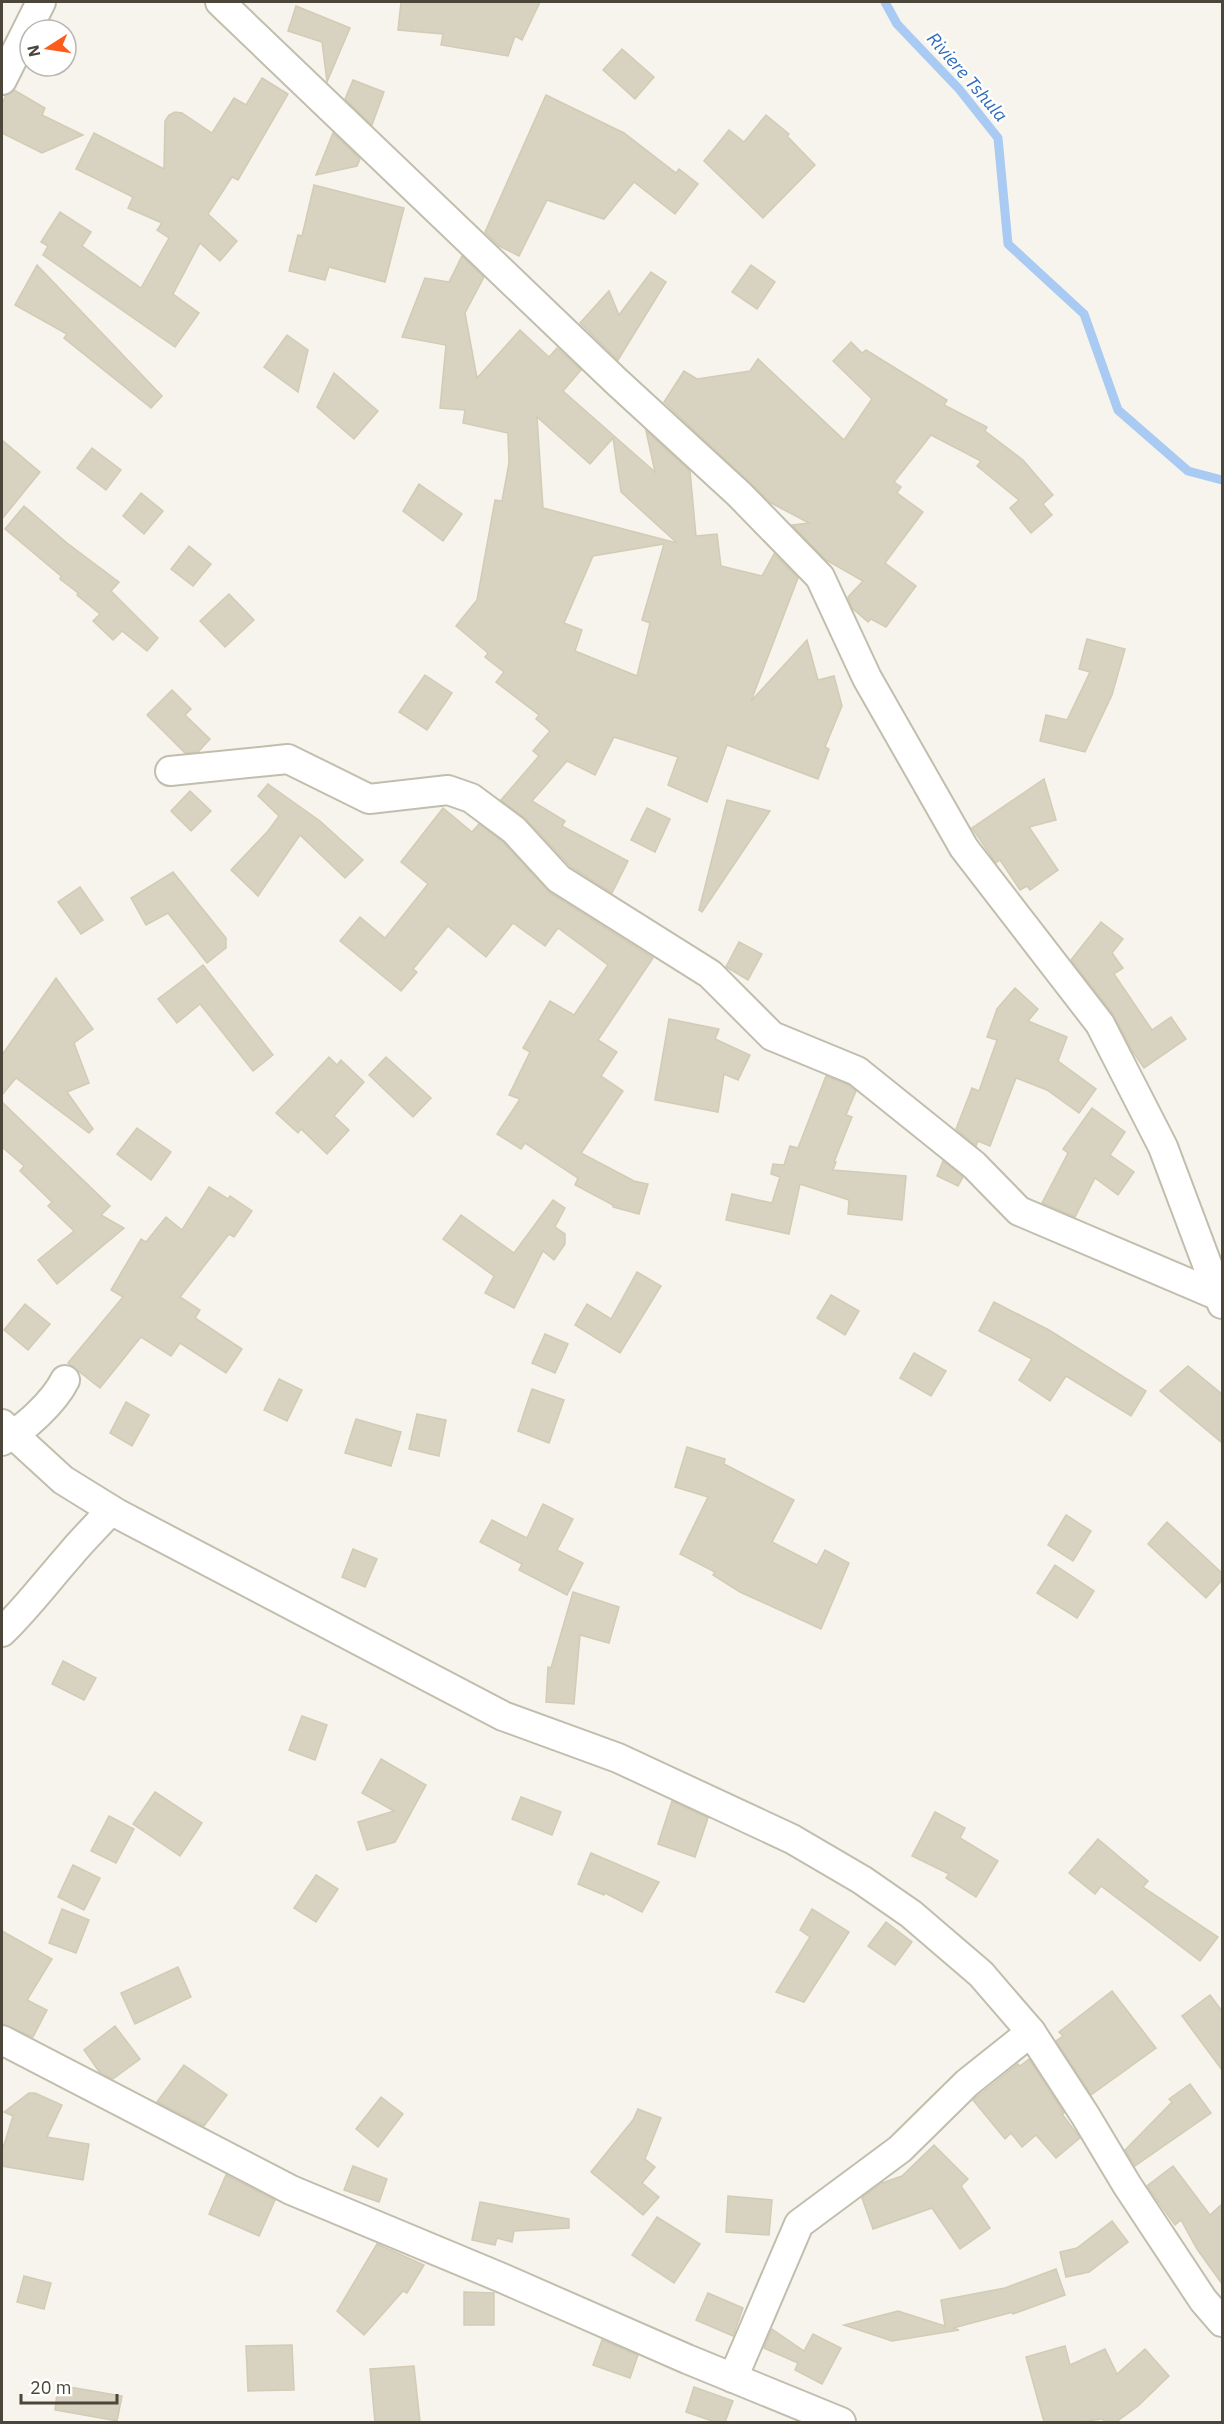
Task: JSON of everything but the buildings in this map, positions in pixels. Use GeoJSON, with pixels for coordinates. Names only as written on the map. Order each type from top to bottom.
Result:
{"type":"FeatureCollection","features":[{"type":"Feature","properties":{"kind":"street"},"geometry":{"type":"LineString","coordinates":[[2,80],[41,2]]}},
{"type":"Feature","properties":{"kind":"street"},"geometry":{"type":"LineString","coordinates":[[220,2],[616,381],[739,494],[820,578],[867,678],[964,848],[1100,1024],[1163,1147],[1221,1300]]}},
{"type":"Feature","properties":{"kind":"street"},"geometry":{"type":"LineString","coordinates":[[170,771],[288,759],[369,799],[448,790],[471,798],[514,830],[559,879],[710,974],[772,1036],[857,1071],[974,1165],[1019,1211],[1221,1300]]}},
{"type":"Feature","properties":{"kind":"street"},"geometry":{"type":"LineString","coordinates":[[65,1380],[57,1396],[6,1433],[63,1480],[111,1509],[503,1716],[618,1758],[792,1839],[862,1880],[911,1914],[981,1974],[1030,2032],[1086,2115],[1133,2195],[1203,2300],[1222,2322]]}},
{"type":"Feature","properties":{"kind":"street"},"geometry":{"type":"LineString","coordinates":[[2,1632],[23,1613],[73,1551],[92,1533],[111,1509]]}},
{"type":"Feature","properties":{"kind":"street"},"geometry":{"type":"LineString","coordinates":[[733,2378],[799,2223],[900,2149],[967,2083],[1030,2032]]}},
{"type":"Feature","properties":{"kind":"street"},"geometry":{"type":"LineString","coordinates":[[2,2040],[291,2190],[841,2422]]}},
{"type":"Feature","properties":{"kind":"waterway","name":"Riviere Tshula"},"geometry":{"type":"LineString","coordinates":[[885,2],[897,24],[959,89],[998,138],[1008,244],[1084,314],[1118,410],[1188,471],[1222,480]]}}]}
